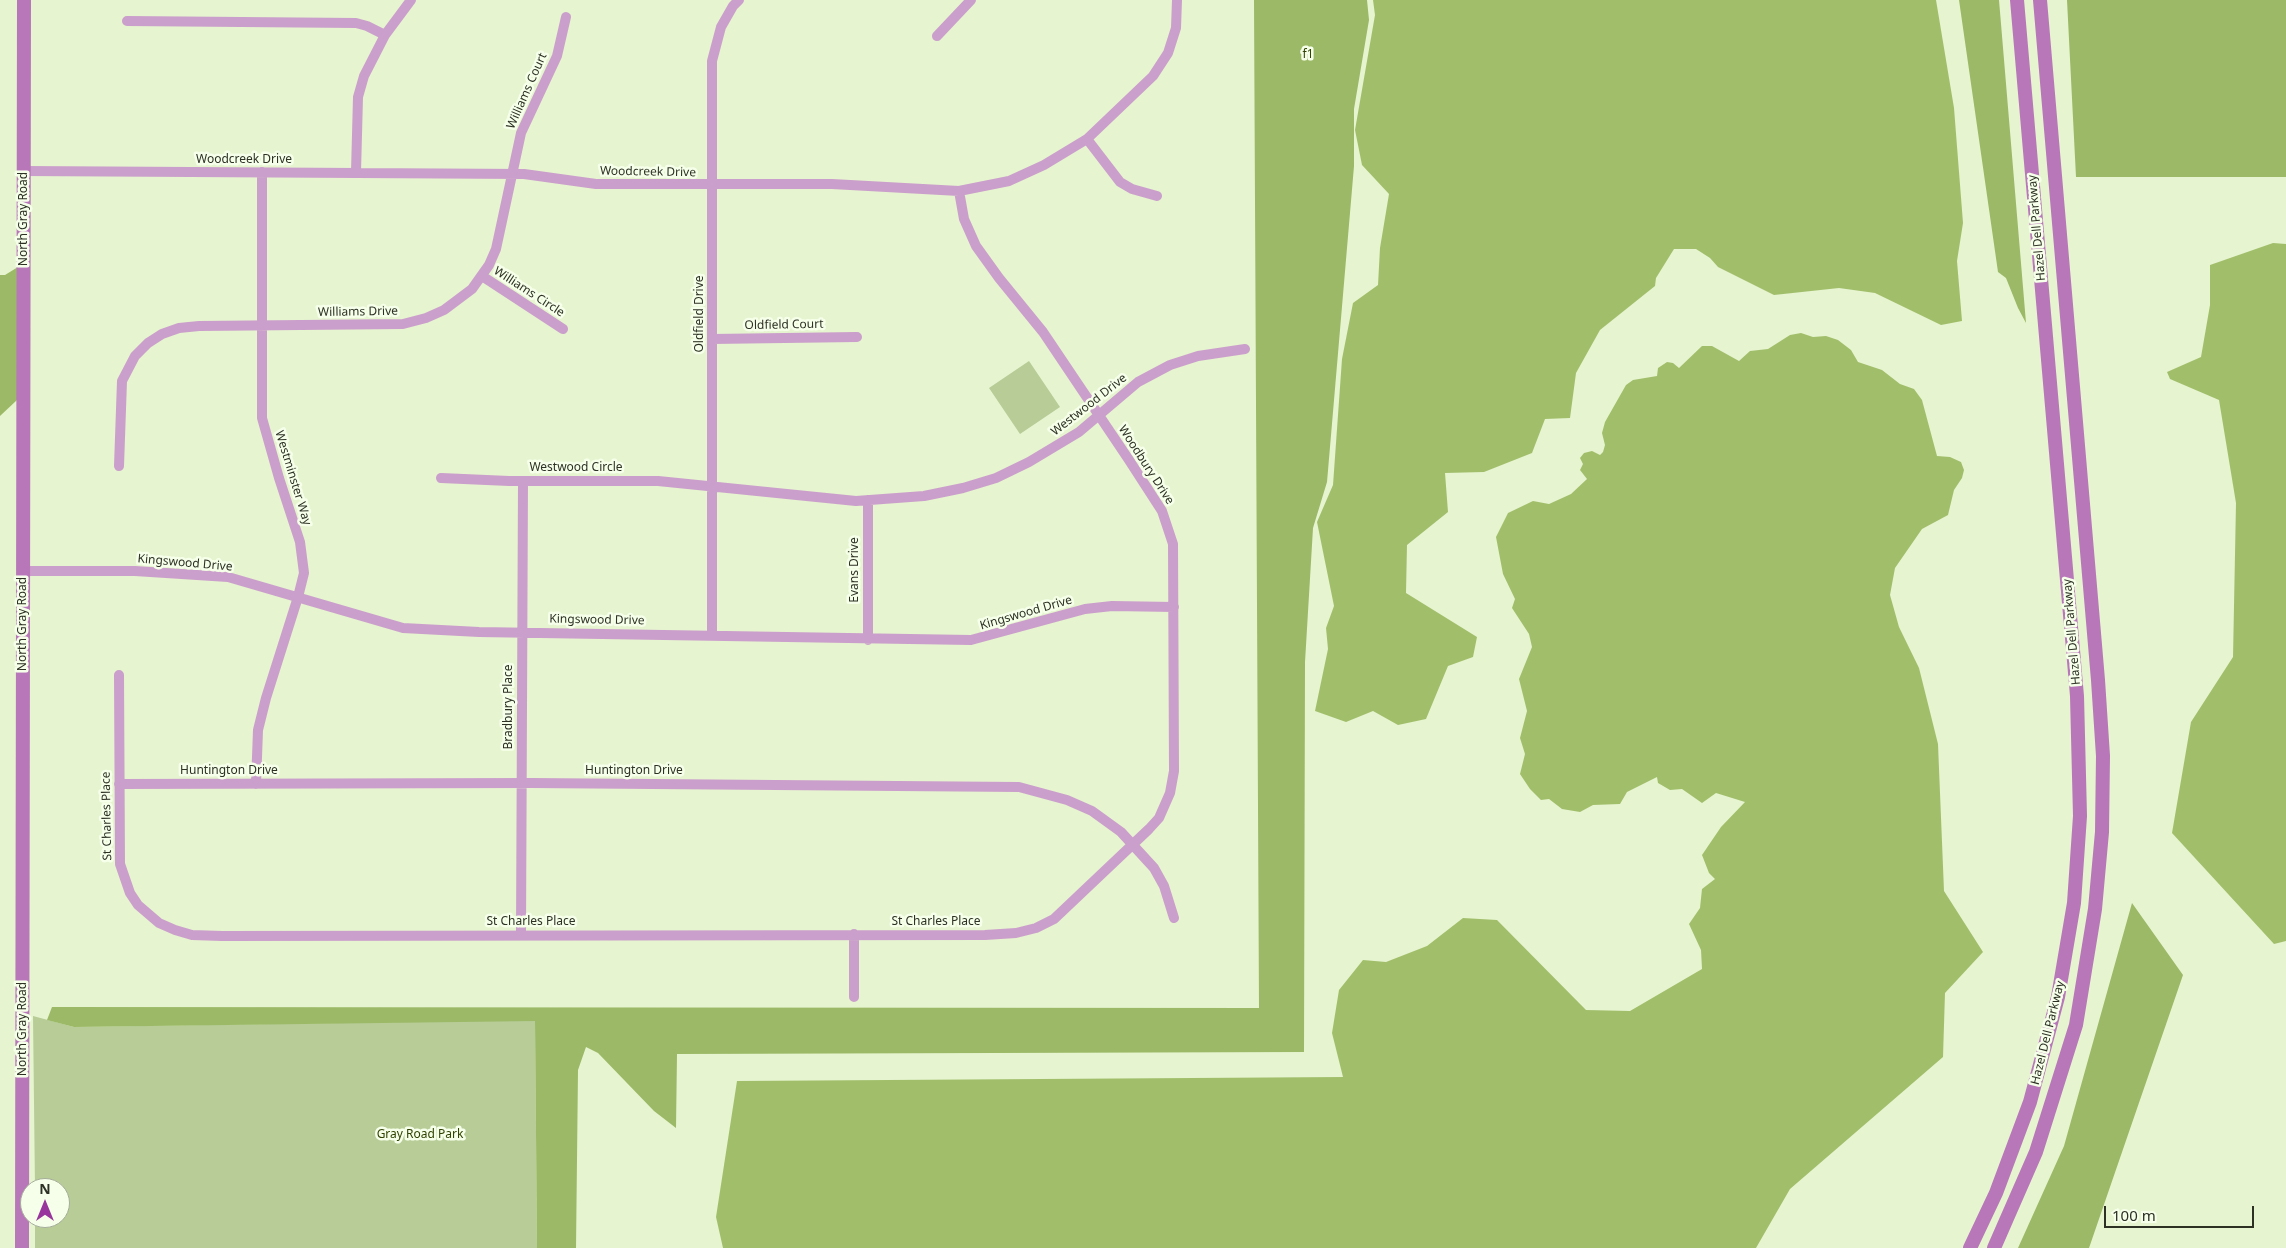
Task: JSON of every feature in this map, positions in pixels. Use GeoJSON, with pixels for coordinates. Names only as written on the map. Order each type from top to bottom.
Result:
{"type":"FeatureCollection","features":[{"type":"Feature","properties":{"kind":"main road","name":"North Gray Road"},"geometry":{"type":"LineString","coordinates":[[22,1248],[24,0]]}},
{"type":"Feature","properties":{"kind":"main road","name":"Hazel Dell Parkway"},"geometry":{"type":"LineString","coordinates":[[1970,1248],[1996,1193],[2024,1118],[2058,997],[2074,903],[2080,816],[2077,696],[2017,0]]}},
{"type":"Feature","properties":{"kind":"main road","name":"Hazel Dell Parkway"},"geometry":{"type":"LineString","coordinates":[[1994,1248],[2036,1152],[2076,1025],[2095,909],[2102,832],[2103,756],[2098,680],[2040,0]]}},
{"type":"Feature","properties":{"kind":"street"},"geometry":{"type":"LineString","coordinates":[[356,172],[358,98],[364,76],[384,36],[410,0]]}},
{"type":"Feature","properties":{"kind":"street","name":"Oldfield Drive"},"geometry":{"type":"LineString","coordinates":[[712,635],[712,61],[721,27],[733,6],[739,0]]}},
{"type":"Feature","properties":{"kind":"street"},"geometry":{"type":"LineString","coordinates":[[938,36],[972,0]]}},
{"type":"Feature","properties":{"kind":"street","name":"Woodcreek Drive"},"geometry":{"type":"LineString","coordinates":[[24,171],[511,174],[596,184],[832,184],[959,191],[1009,181],[1044,165],[1087,139],[1153,76],[1168,53],[1176,28],[1177,0]]}},
{"type":"Feature","properties":{"kind":"street","name":"Williams Court"},"geometry":{"type":"LineString","coordinates":[[511,174],[521,133],[561,45],[566,17]]}},
{"type":"Feature","properties":{"kind":"street"},"geometry":{"type":"LineString","coordinates":[[127,21],[356,23],[367,26],[384,36]]}},
{"type":"Feature","properties":{"kind":"street"},"geometry":{"type":"LineString","coordinates":[[1087,139],[1120,182],[1132,189],[1157,196]]}},
{"type":"Feature","properties":{"kind":"street","name":"Westminster Way"},"geometry":{"type":"LineString","coordinates":[[256,784],[258,730],[304,573],[302,552],[262,418],[262,172]]}},
{"type":"Feature","properties":{"kind":"street","name":"Williams Drive"},"geometry":{"type":"LineString","coordinates":[[119,466],[122,381],[135,356],[148,343],[162,334],[179,328],[262,325],[404,324],[426,318],[444,310],[472,289],[489,266],[502,229],[511,174]]}},
{"type":"Feature","properties":{"kind":"street","name":"Woodbury Drive"},"geometry":{"type":"LineString","coordinates":[[959,191],[964,219],[976,246],[999,278],[1043,332],[1168,522],[1174,554],[1173,783],[1159,818],[1133,844]]}},
{"type":"Feature","properties":{"kind":"street","name":"Williams Circle"},"geometry":{"type":"LineString","coordinates":[[482,276],[563,329]]}},
{"type":"Feature","properties":{"kind":"street","name":"Oldfield Court"},"geometry":{"type":"LineString","coordinates":[[712,338],[857,336]]}},
{"type":"Feature","properties":{"kind":"street","name":"Westwood Drive"},"geometry":{"type":"LineString","coordinates":[[712,485],[868,500],[930,495],[963,488],[994,479],[1058,446],[1138,382],[1170,365],[1194,356],[1245,349]]}},
{"type":"Feature","properties":{"kind":"street","name":"Westwood Circle"},"geometry":{"type":"LineString","coordinates":[[441,478],[523,481],[658,481],[712,485]]}},
{"type":"Feature","properties":{"kind":"street","name":"Bradbury Place"},"geometry":{"type":"LineString","coordinates":[[521,934],[523,481]]}},
{"type":"Feature","properties":{"kind":"street","name":"Evans Drive"},"geometry":{"type":"LineString","coordinates":[[868,500],[868,640]]}},
{"type":"Feature","properties":{"kind":"street","name":"Kingswood Drive"},"geometry":{"type":"LineString","coordinates":[[23,570],[193,574],[228,577],[403,628],[868,640],[971,640],[1085,609],[1121,606],[1174,607]]}},
{"type":"Feature","properties":{"kind":"street","name":"St Charles Place"},"geometry":{"type":"LineString","coordinates":[[119,675],[118,851],[123,877],[138,905],[158,923],[192,935],[985,935],[1016,933],[1036,928],[1054,919],[1133,844]]}},
{"type":"Feature","properties":{"kind":"street","name":"Huntington Drive"},"geometry":{"type":"LineString","coordinates":[[119,784],[521,783],[1019,788],[1044,792],[1092,811],[1114,826],[1154,868],[1164,886],[1174,918]]}},
{"type":"Feature","properties":{"kind":"street"},"geometry":{"type":"LineString","coordinates":[[854,934],[854,997]]}},
{"type":"Feature","properties":{"kind":"green space","name":"f1"},"geometry":{"type":"Polygon","coordinates":[[[1254,0],[1367,0],[1369,20],[1354,109],[1354,166],[1327,482],[1313,528],[1305,662],[1304,1052],[677,1054],[676,1128],[654,1111],[598,1053],[586,1047],[578,1070],[576,1248],[537,1248],[535,1021],[74,1027],[47,1020],[52,1007],[1259,1008],[1254,0]]]}},
{"type":"Feature","properties":{"kind":"green space"},"geometry":{"type":"Polygon","coordinates":[[[1959,0],[1999,0],[2026,323],[2006,278],[1998,272],[1959,0]]]}},
{"type":"Feature","properties":{"kind":"green space"},"geometry":{"type":"Polygon","coordinates":[[[2067,0],[2286,0],[2286,177],[2076,177],[2067,0]]]}},
{"type":"Feature","properties":{"kind":"green space"},"geometry":{"type":"Polygon","coordinates":[[[18,267],[17,400],[0,416],[0,275],[5,275],[18,267]]]}},
{"type":"Feature","properties":{"kind":"green space"},"geometry":{"type":"Polygon","coordinates":[[[1029,361],[1060,407],[1020,434],[989,388],[1029,361]]]}},
{"type":"Feature","properties":{"kind":"green space"},"geometry":{"type":"Polygon","coordinates":[[[2132,903],[2183,975],[2089,1248],[2018,1248],[2064,1146],[2132,903]]]}},
{"type":"Feature","properties":{"kind":"green space","name":"Gray Road Park"},"geometry":{"type":"Polygon","coordinates":[[[33,1016],[74,1027],[535,1020],[537,1248],[35,1248],[35,1228],[70,1228],[70,1178],[35,1178],[33,1016]]]}},
{"type":"Feature","properties":{"kind":"shaded area"},"geometry":{"type":"Polygon","coordinates":[[[1373,0],[1936,0],[1954,108],[1963,223],[1957,261],[1962,321],[1941,325],[1875,293],[1839,288],[1774,295],[1718,267],[1710,258],[1696,249],[1674,249],[1656,278],[1655,286],[1600,330],[1576,373],[1570,418],[1545,419],[1532,453],[1484,472],[1445,473],[1448,512],[1407,545],[1406,593],[1477,637],[1473,657],[1448,666],[1426,719],[1398,725],[1373,711],[1346,722],[1315,711],[1328,649],[1326,628],[1334,606],[1317,522],[1333,485],[1342,359],[1353,303],[1378,285],[1380,248],[1389,194],[1362,165],[1355,130],[1375,15],[1373,0]]]}},
{"type":"Feature","properties":{"kind":"shaded area"},"geometry":{"type":"Polygon","coordinates":[[[2273,243],[2286,244],[2286,941],[2274,944],[2172,833],[2191,722],[2233,657],[2236,503],[2219,400],[2170,379],[2167,372],[2201,357],[2210,305],[2210,265],[2273,243]]]}},
{"type":"Feature","properties":{"kind":"shaded area"},"geometry":{"type":"Polygon","coordinates":[[[1801,333],[1813,337],[1826,336],[1838,340],[1851,350],[1858,362],[1882,370],[1900,384],[1914,389],[1922,400],[1937,456],[1950,457],[1961,462],[1964,470],[1962,478],[1954,490],[1948,515],[1922,529],[1895,568],[1890,595],[1899,627],[1919,668],[1938,744],[1944,891],[1983,952],[1945,993],[1943,1057],[1790,1189],[1756,1248],[723,1248],[716,1217],[737,1081],[1343,1077],[1332,1033],[1339,990],[1363,960],[1386,962],[1427,946],[1463,918],[1497,920],[1586,1010],[1630,1011],[1702,969],[1701,950],[1689,924],[1700,908],[1702,889],[1715,879],[1709,873],[1702,855],[1721,827],[1745,802],[1716,793],[1702,803],[1682,789],[1670,790],[1658,783],[1657,777],[1627,792],[1620,804],[1593,805],[1580,812],[1562,809],[1549,799],[1541,800],[1530,789],[1520,774],[1525,754],[1520,738],[1527,711],[1519,679],[1532,647],[1529,634],[1512,608],[1515,599],[1503,574],[1496,537],[1508,513],[1533,501],[1549,504],[1571,494],[1587,479],[1580,470],[1583,464],[1580,458],[1584,453],[1592,451],[1600,455],[1603,452],[1605,445],[1602,433],[1605,422],[1626,385],[1633,380],[1657,376],[1658,368],[1667,362],[1673,363],[1679,368],[1702,346],[1712,346],[1739,361],[1750,351],[1768,349],[1790,335],[1801,333]]]}}]}
